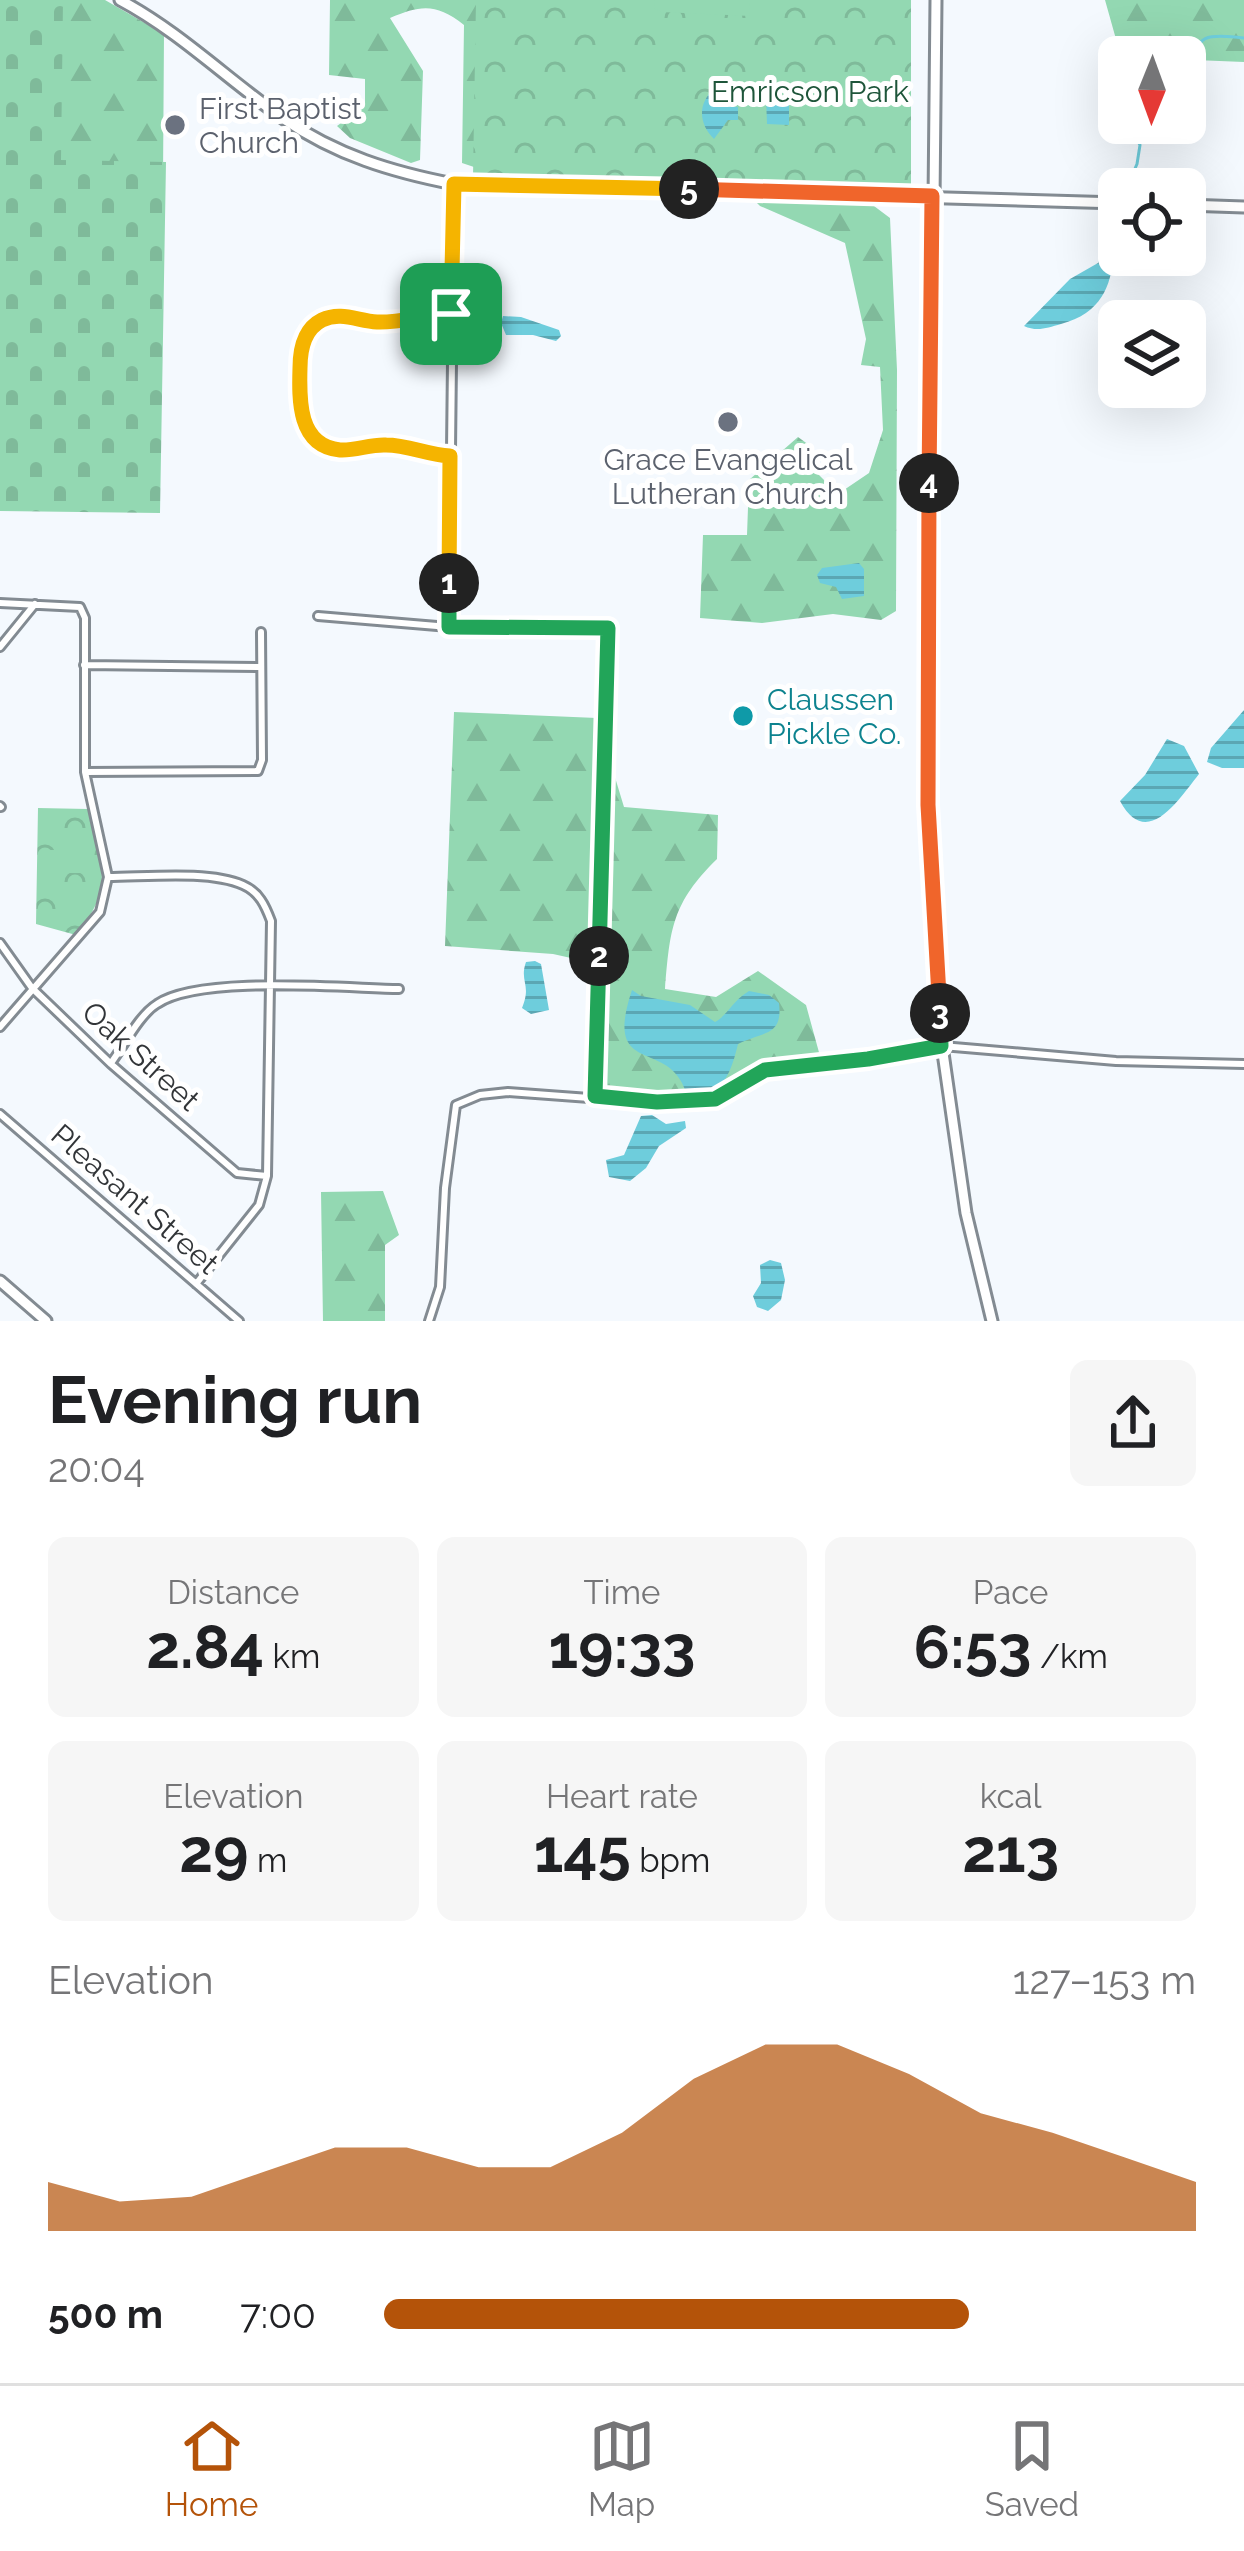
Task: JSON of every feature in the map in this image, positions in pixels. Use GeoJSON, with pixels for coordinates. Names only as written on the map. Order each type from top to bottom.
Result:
{"type":"FeatureCollection","features":[{"type":"Feature","properties":{"kind":"main road"},"geometry":{"type":"LineString","coordinates":[[120,0],[156,20],[318,140],[391,172],[454,184],[1098,202]]}},
{"type":"Feature","properties":{"kind":"main road"},"geometry":{"type":"LineString","coordinates":[[936,0],[928,805],[941,1046],[966,1213],[992,1321]]}},
{"type":"Feature","properties":{"kind":"main road"},"geometry":{"type":"LineString","coordinates":[[1206,206],[1244,207]]}},
{"type":"Feature","properties":{"kind":"main road"},"geometry":{"type":"LineString","coordinates":[[0,1281],[46,1321]]}},
{"type":"Feature","properties":{"kind":"street"},"geometry":{"type":"LineString","coordinates":[[449,627],[454,184]]}},
{"type":"Feature","properties":{"kind":"street"},"geometry":{"type":"LineString","coordinates":[[450,456],[386,445],[327,447],[308,432],[300,414],[300,369],[303,342],[326,319],[339,315],[376,322],[451,314]]}},
{"type":"Feature","properties":{"kind":"street"},"geometry":{"type":"LineString","coordinates":[[0,603],[80,607],[85,618],[85,772],[108,877],[100,912],[0,1027]]}},
{"type":"Feature","properties":{"kind":"street"},"geometry":{"type":"LineString","coordinates":[[0,647],[35,604]]}},
{"type":"Feature","properties":{"kind":"street"},"geometry":{"type":"LineString","coordinates":[[318,616],[449,627],[608,628],[595,1096]]}},
{"type":"Feature","properties":{"kind":"street"},"geometry":{"type":"LineString","coordinates":[[85,772],[258,771],[262,760],[261,632]]}},
{"type":"Feature","properties":{"kind":"street"},"geometry":{"type":"LineString","coordinates":[[84,665],[262,667]]}},
{"type":"Feature","properties":{"kind":"street"},"geometry":{"type":"LineString","coordinates":[[108,877],[220,879],[245,886],[263,900],[272,921],[268,1176],[260,1205],[196,1284]]}},
{"type":"Feature","properties":{"kind":"street","name":"Oak Street"},"geometry":{"type":"LineString","coordinates":[[0,944],[32,988],[238,1174],[268,1176]]}},
{"type":"Feature","properties":{"kind":"street"},"geometry":{"type":"LineString","coordinates":[[111,1064],[154,1004],[204,988],[399,989]]}},
{"type":"Feature","properties":{"kind":"street"},"geometry":{"type":"LineString","coordinates":[[429,1321],[440,1287],[445,1188],[456,1105],[479,1095],[508,1092],[657,1102],[715,1099],[765,1070],[941,1046],[1116,1061],[1244,1064]]}},
{"type":"Feature","properties":{"kind":"street","name":"Pleasant Street"},"geometry":{"type":"LineString","coordinates":[[0,1114],[239,1321]]}},
{"type":"Feature","properties":{"kind":"green space"},"geometry":{"type":"Polygon","coordinates":[[[0,0],[63,0],[61,160],[166,162],[160,513],[0,511],[0,0]]]}},
{"type":"Feature","properties":{"kind":"green space"},"geometry":{"type":"Polygon","coordinates":[[[50,0],[105,0],[164,34],[163,179],[38,178],[50,0]]]}},
{"type":"Feature","properties":{"kind":"green space"},"geometry":{"type":"Polygon","coordinates":[[[330,0],[488,0],[483,170],[462,163],[464,25],[428,8],[390,18],[423,71],[420,160],[411,163],[350,138],[337,126],[365,105],[365,79],[329,75],[330,0]]]}},
{"type":"Feature","properties":{"kind":"green space","name":"Emricson Park"},"geometry":{"type":"Polygon","coordinates":[[[476,0],[911,0],[911,185],[473,176],[476,0]]]}},
{"type":"Feature","properties":{"kind":"green space"},"geometry":{"type":"Polygon","coordinates":[[[655,0],[749,0],[750,16],[661,12],[654,8],[655,0]]]}},
{"type":"Feature","properties":{"kind":"green space"},"geometry":{"type":"Polygon","coordinates":[[[1105,0],[1244,0],[1244,62],[1206,60],[1206,36],[1115,36],[1105,0]]]}},
{"type":"Feature","properties":{"kind":"green space"},"geometry":{"type":"Polygon","coordinates":[[[752,198],[866,200],[890,218],[897,370],[896,611],[881,620],[833,614],[762,623],[700,618],[703,535],[747,535],[749,480],[798,437],[809,445],[814,470],[838,494],[869,473],[883,430],[880,367],[861,365],[866,339],[845,243],[760,206],[752,198]]]}},
{"type":"Feature","properties":{"kind":"green space"},"geometry":{"type":"Polygon","coordinates":[[[454,712],[597,718],[624,807],[718,815],[717,859],[691,889],[676,918],[665,989],[716,997],[758,971],[806,1005],[820,1056],[675,1099],[604,1088],[607,966],[553,954],[445,946],[454,712]]]}},
{"type":"Feature","properties":{"kind":"green space"},"geometry":{"type":"Polygon","coordinates":[[[38,808],[88,809],[101,888],[76,935],[36,924],[38,808]]]}},
{"type":"Feature","properties":{"kind":"green space"},"geometry":{"type":"Polygon","coordinates":[[[49,850],[83,850],[83,873],[49,873],[49,850]]]}},
{"type":"Feature","properties":{"kind":"green space"},"geometry":{"type":"Polygon","coordinates":[[[383,1191],[399,1235],[385,1245],[385,1321],[323,1321],[321,1192],[383,1191]]]}},
{"type":"Feature","properties":{"kind":"water"},"geometry":{"type":"Polygon","coordinates":[[[714,89],[727,106],[738,107],[738,120],[728,120],[714,139],[702,114],[714,89]]]}},
{"type":"Feature","properties":{"kind":"water"},"geometry":{"type":"Polygon","coordinates":[[[766,97],[789,97],[789,125],[767,124],[766,97]]]}},
{"type":"Feature","properties":{"kind":"water"},"geometry":{"type":"Polygon","coordinates":[[[1098,263],[1098,276],[1110,276],[1101,298],[1078,318],[1038,329],[1024,326],[1070,279],[1098,263]]]}},
{"type":"Feature","properties":{"kind":"water"},"geometry":{"type":"Polygon","coordinates":[[[503,316],[559,330],[561,336],[556,341],[506,335],[503,316]]]}},
{"type":"Feature","properties":{"kind":"water"},"geometry":{"type":"Polygon","coordinates":[[[859,563],[864,569],[864,596],[842,599],[836,587],[820,583],[817,575],[822,568],[859,563]]]}},
{"type":"Feature","properties":{"kind":"water"},"geometry":{"type":"Polygon","coordinates":[[[1244,710],[1244,768],[1207,762],[1211,748],[1244,710]]]}},
{"type":"Feature","properties":{"kind":"water"},"geometry":{"type":"Polygon","coordinates":[[[1167,739],[1184,746],[1199,774],[1162,816],[1141,821],[1120,801],[1145,775],[1167,739]]]}},
{"type":"Feature","properties":{"kind":"water"},"geometry":{"type":"Polygon","coordinates":[[[526,962],[541,964],[549,1010],[531,1014],[522,1008],[524,969],[526,962]]]}},
{"type":"Feature","properties":{"kind":"water"},"geometry":{"type":"Polygon","coordinates":[[[632,990],[690,1005],[715,1022],[749,991],[769,995],[779,1003],[778,1022],[738,1044],[728,1074],[717,1089],[687,1095],[679,1077],[632,1047],[626,1036],[632,990]]]}},
{"type":"Feature","properties":{"kind":"water"},"geometry":{"type":"Polygon","coordinates":[[[652,1115],[666,1124],[685,1121],[686,1128],[659,1146],[646,1168],[630,1181],[609,1177],[606,1160],[624,1155],[641,1116],[652,1115]]]}},
{"type":"Feature","properties":{"kind":"water"},"geometry":{"type":"Polygon","coordinates":[[[770,1260],[781,1263],[785,1280],[781,1300],[768,1311],[757,1307],[753,1296],[761,1283],[760,1265],[770,1260]]]}},
{"type":"Feature","properties":{"kind":"waterway"},"geometry":{"type":"LineString","coordinates":[[1206,39],[1244,38]]}},
{"type":"Feature","properties":{"kind":"waterway"},"geometry":{"type":"LineString","coordinates":[[1135,168],[1139,144]]}},
{"type":"Feature","properties":{"kind":"place","name":"First Baptist Church"},"geometry":{"type":"Point","coordinates":[175,125]}},
{"type":"Feature","properties":{"kind":"place","name":"Grace Evangelical Lutheran Church"},"geometry":{"type":"Point","coordinates":[728,422]}},
{"type":"Feature","properties":{"kind":"place","name":"Claussen Pickle Co."},"geometry":{"type":"Point","coordinates":[743,716]}},
{"type":"Feature","properties":{"kind":"route"},"geometry":{"type":"LineString","coordinates":[[454,184],[932,196],[926,680],[941,1046],[765,1070],[715,1099],[657,1102],[595,1096],[608,628],[449,627],[450,456],[386,445],[327,447],[308,432],[300,414],[301,353],[314,326],[339,315],[376,322],[451,314],[454,184]]}}]}
